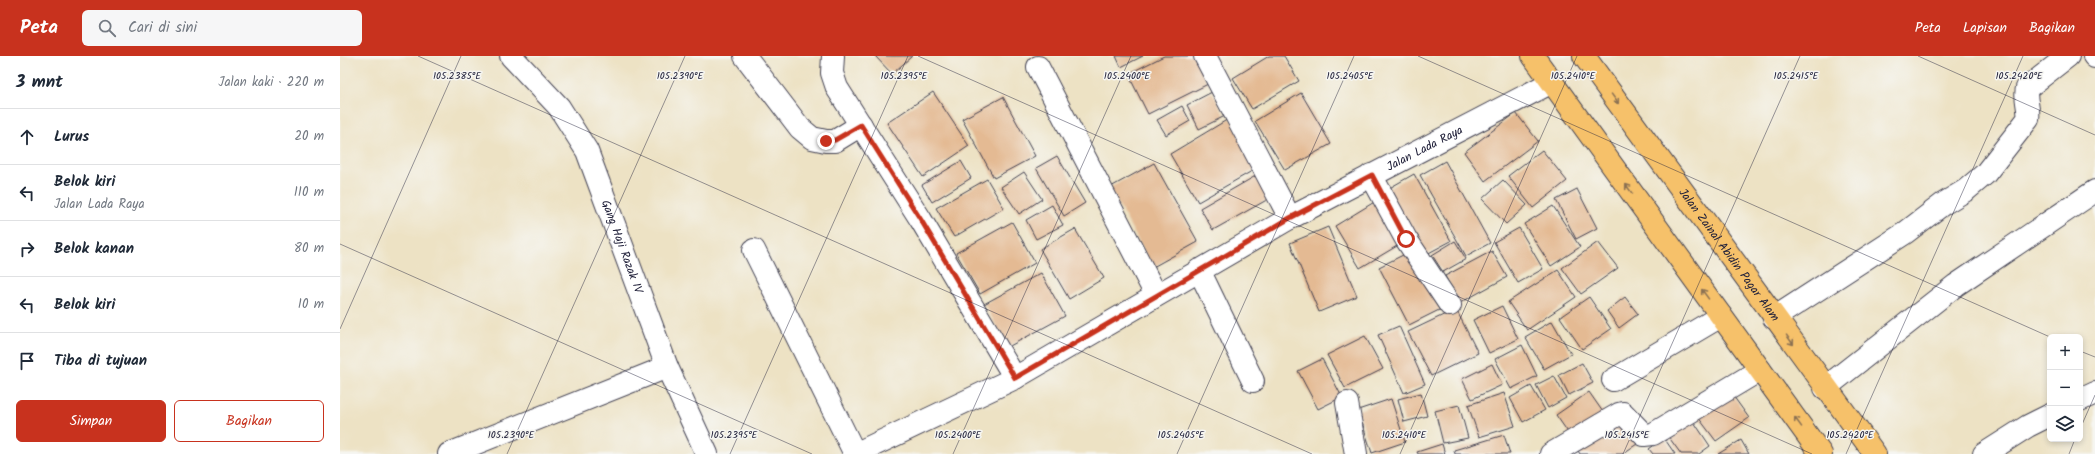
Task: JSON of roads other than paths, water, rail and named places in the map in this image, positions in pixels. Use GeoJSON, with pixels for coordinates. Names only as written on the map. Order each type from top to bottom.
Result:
{"type":"FeatureCollection","features":[{"type":"Feature","properties":{"kind":"highway"},"geometry":{"type":"LineString","coordinates":[[1533,56],[1821,454]]}},
{"type":"Feature","properties":{"kind":"highway","name":"Jalan Zainal Abidin Pagar Alam"},"geometry":{"type":"LineString","coordinates":[[1584,56],[1825,388],[1875,454]]}},
{"type":"Feature","properties":{"kind":"street","name":"Gang Haji Razak IV"},"geometry":{"type":"LineString","coordinates":[[511,56],[559,107],[587,150],[667,367],[707,454]]}},
{"type":"Feature","properties":{"kind":"street"},"geometry":{"type":"LineString","coordinates":[[745,56],[800,128],[812,138],[821,141],[835,140],[861,125]]}},
{"type":"Feature","properties":{"kind":"street"},"geometry":{"type":"LineString","coordinates":[[833,56],[832,73],[837,88],[921,220],[1015,378]]}},
{"type":"Feature","properties":{"kind":"street"},"geometry":{"type":"LineString","coordinates":[[1205,56],[1290,218]]}},
{"type":"Feature","properties":{"kind":"street"},"geometry":{"type":"LineString","coordinates":[[1774,318],[1905,233],[1943,204],[1966,190],[1985,174],[2028,119],[2029,108],[2025,95],[2027,88],[2068,56]]}},
{"type":"Feature","properties":{"kind":"street"},"geometry":{"type":"LineString","coordinates":[[1038,67],[1156,295]]}},
{"type":"Feature","properties":{"kind":"street","name":"Jalan Lada Raya"},"geometry":{"type":"LineString","coordinates":[[855,454],[1015,378],[1290,218],[1552,82]]}},
{"type":"Feature","properties":{"kind":"street"},"geometry":{"type":"LineString","coordinates":[[1372,175],[1406,239],[1450,305]]}},
{"type":"Feature","properties":{"kind":"street"},"geometry":{"type":"LineString","coordinates":[[1825,388],[1956,285],[2095,191]]}},
{"type":"Feature","properties":{"kind":"street"},"geometry":{"type":"LineString","coordinates":[[754,250],[855,454]]}},
{"type":"Feature","properties":{"kind":"street"},"geometry":{"type":"LineString","coordinates":[[1199,270],[1253,381]]}},
{"type":"Feature","properties":{"kind":"street"},"geometry":{"type":"LineString","coordinates":[[1613,380],[1721,316]]}},
{"type":"Feature","properties":{"kind":"street"},"geometry":{"type":"LineString","coordinates":[[449,454],[667,367]]}},
{"type":"Feature","properties":{"kind":"street"},"geometry":{"type":"LineString","coordinates":[[1551,454],[1619,414],[1623,414],[1644,435],[1653,434],[1760,370]]}},
{"type":"Feature","properties":{"kind":"street"},"geometry":{"type":"LineString","coordinates":[[2083,399],[2095,393]]}},
{"type":"Feature","properties":{"kind":"street"},"geometry":{"type":"LineString","coordinates":[[1347,403],[1351,453]]}},
{"type":"Feature","properties":{"kind":"street"},"geometry":{"type":"LineString","coordinates":[[1984,454],[2028,426],[2047,416]]}}]}
